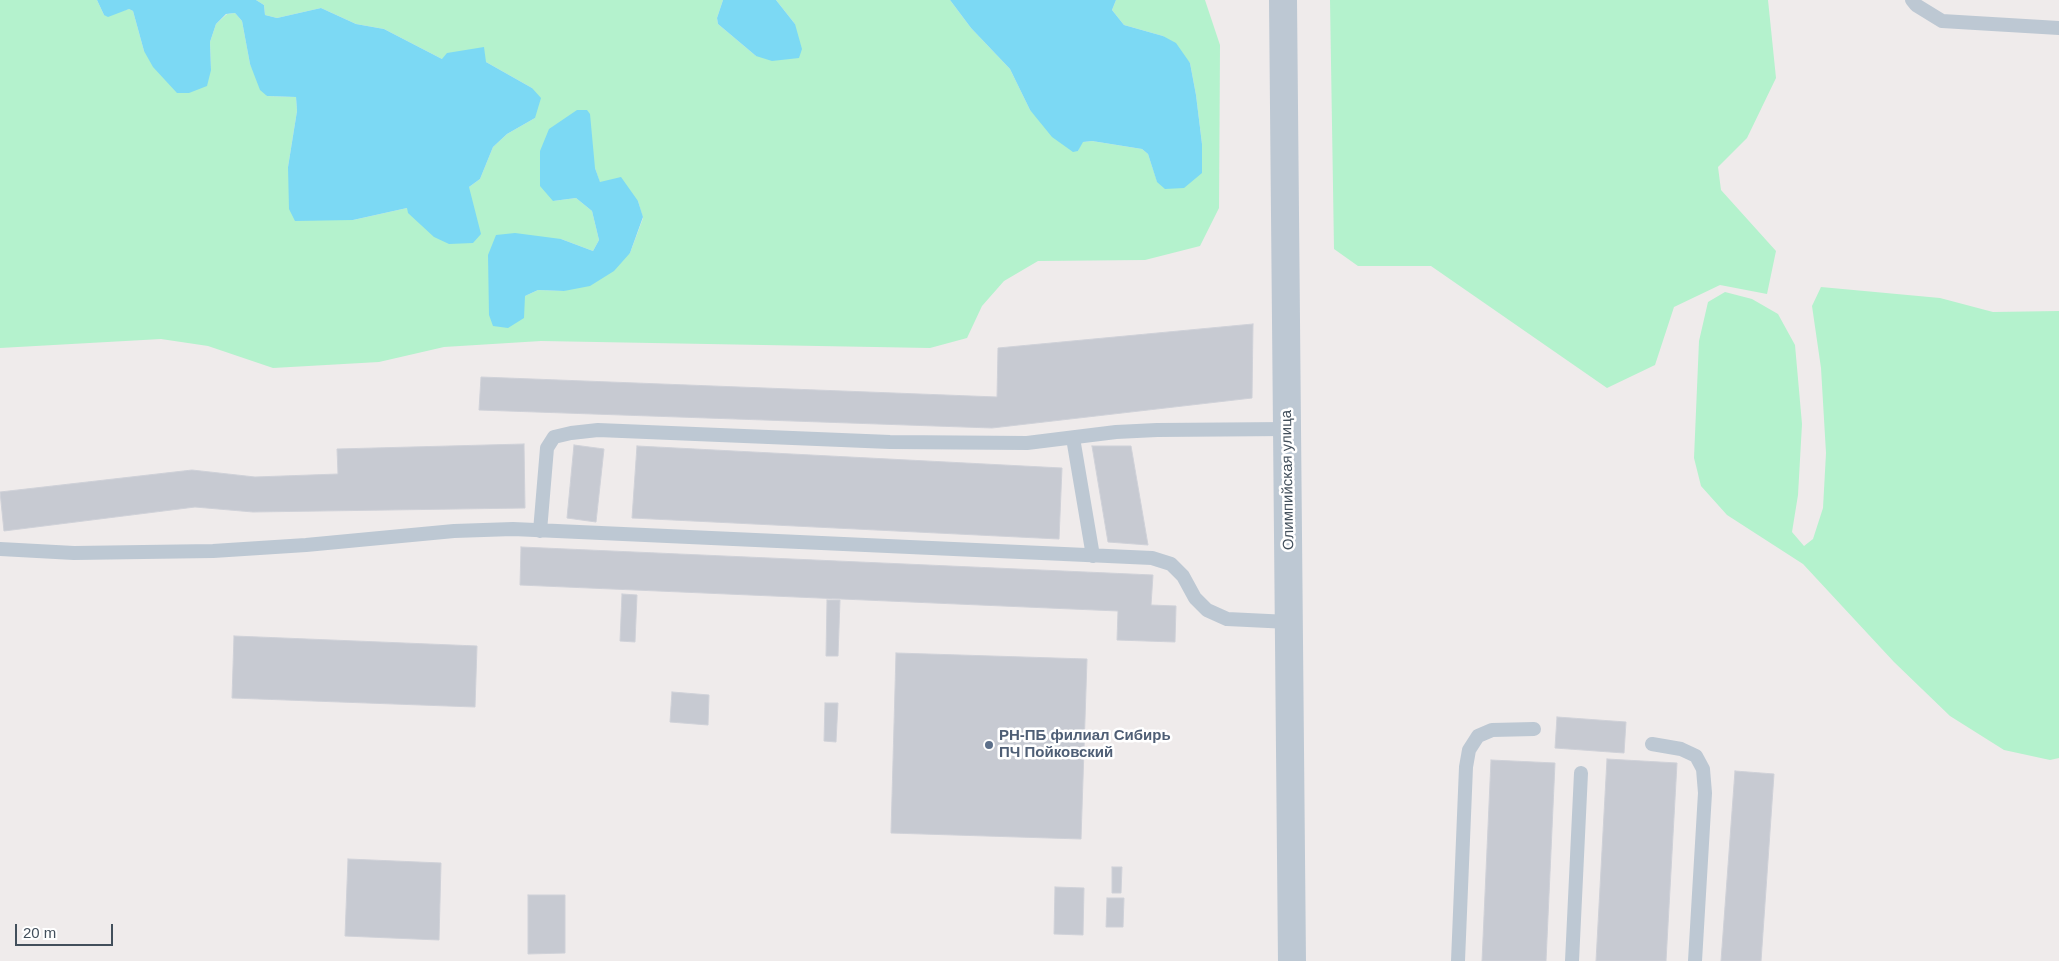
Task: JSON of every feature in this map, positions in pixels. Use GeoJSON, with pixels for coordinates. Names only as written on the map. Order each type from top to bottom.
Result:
{"type":"FeatureCollection","features":[{"type":"Feature","properties":{"kind":"street","name":"Олимпийская улица"},"geometry":{"type":"LineString","coordinates":[[1283,0],[1292,961]]}},
{"type":"Feature","properties":{"kind":"lane"},"geometry":{"type":"LineString","coordinates":[[1912,0],[1916,5],[1942,21],[2059,28]]}},
{"type":"Feature","properties":{"kind":"lane"},"geometry":{"type":"LineString","coordinates":[[540,531],[547,448],[554,437],[571,433],[598,430],[651,431],[890,442],[1027,443],[1116,432],[1287,429]]}},
{"type":"Feature","properties":{"kind":"lane"},"geometry":{"type":"LineString","coordinates":[[1073,438],[1093,556]]}},
{"type":"Feature","properties":{"kind":"lane"},"geometry":{"type":"LineString","coordinates":[[0,549],[74,554],[213,551],[306,545],[454,531],[513,529],[1152,558],[1170,564],[1183,576],[1195,598],[1207,610],[1227,619],[1289,622]]}},
{"type":"Feature","properties":{"kind":"lane"},"geometry":{"type":"LineString","coordinates":[[1458,961],[1466,767],[1469,750],[1478,736],[1492,730],[1534,729]]}},
{"type":"Feature","properties":{"kind":"lane"},"geometry":{"type":"LineString","coordinates":[[1652,744],[1681,749],[1696,756],[1702,769],[1705,793],[1695,961]]}},
{"type":"Feature","properties":{"kind":"lane"},"geometry":{"type":"LineString","coordinates":[[1572,961],[1580,773]]}},
{"type":"Feature","properties":{"kind":"green space"},"geometry":{"type":"Polygon","coordinates":[[[0,0],[97,0],[104,15],[129,9],[133,11],[144,51],[211,70],[210,42],[216,24],[227,14],[235,13],[242,21],[250,64],[267,96],[296,97],[297,111],[288,167],[353,220],[407,208],[469,187],[480,179],[493,147],[507,134],[535,118],[532,88],[486,62],[442,59],[384,29],[356,24],[321,8],[277,18],[265,15],[264,5],[256,0],[723,0],[717,18],[718,24],[756,56],[795,24],[776,0],[950,0],[971,28],[1010,69],[1030,110],[1078,151],[1082,142],[1092,141],[1142,149],[1148,154],[1157,181],[1202,144],[1190,63],[1163,36],[1124,25],[1112,10],[1116,0],[1205,0],[1220,45],[1219,208],[1200,246],[1145,260],[1038,261],[1004,281],[982,306],[967,338],[930,348],[541,341],[444,347],[379,362],[273,368],[208,346],[161,339],[0,348],[0,0]],[[595,168],[553,201],[576,198],[592,211],[599,240],[593,251],[561,239],[525,296],[538,290],[564,291],[630,253],[643,218],[638,201],[600,183],[595,168]]]}},
{"type":"Feature","properties":{"kind":"green space"},"geometry":{"type":"Polygon","coordinates":[[[1330,0],[1768,0],[1776,78],[1747,138],[1718,167],[1721,190],[1776,251],[1767,294],[1720,285],[1674,307],[1655,365],[1607,388],[1431,266],[1358,266],[1334,249],[1330,0]]]}},
{"type":"Feature","properties":{"kind":"green space"},"geometry":{"type":"Polygon","coordinates":[[[1821,287],[1940,298],[1993,312],[2059,311],[2059,758],[2050,760],[2004,750],[1950,716],[1894,662],[1803,564],[1727,515],[1701,486],[1694,458],[1699,341],[1708,302],[1725,292],[1752,299],[1778,314],[1795,345],[1802,424],[1798,495],[1792,532],[1804,546],[1813,539],[1823,508],[1826,453],[1821,368],[1812,306],[1821,287]]]}},
{"type":"Feature","properties":{"kind":"water"},"geometry":{"type":"Polygon","coordinates":[[[97,0],[256,0],[264,5],[265,15],[277,18],[321,8],[356,24],[384,29],[442,59],[447,53],[484,47],[486,62],[532,88],[541,98],[535,118],[507,134],[493,147],[480,179],[469,187],[481,234],[473,243],[449,244],[434,237],[408,213],[407,208],[353,220],[295,221],[289,209],[288,167],[297,111],[296,97],[267,96],[260,90],[250,64],[242,21],[235,13],[226,14],[216,24],[210,42],[211,70],[207,86],[189,93],[177,93],[153,67],[144,51],[133,11],[129,9],[108,17],[104,15],[97,0]]]}},
{"type":"Feature","properties":{"kind":"water"},"geometry":{"type":"Polygon","coordinates":[[[723,0],[776,0],[795,24],[802,49],[799,58],[772,61],[756,56],[718,24],[717,18],[723,0]]]}},
{"type":"Feature","properties":{"kind":"water"},"geometry":{"type":"Polygon","coordinates":[[[950,0],[1116,0],[1112,10],[1124,25],[1163,36],[1176,43],[1190,63],[1202,144],[1202,173],[1184,188],[1165,189],[1157,182],[1148,154],[1142,149],[1092,141],[1083,142],[1078,151],[1073,152],[1052,137],[1030,110],[1010,69],[971,28],[950,0]]]}},
{"type":"Feature","properties":{"kind":"water"},"geometry":{"type":"Polygon","coordinates":[[[577,110],[587,110],[590,114],[595,168],[600,182],[621,177],[638,201],[643,217],[630,253],[614,271],[590,286],[564,291],[538,290],[525,296],[524,318],[508,328],[493,326],[489,315],[488,255],[496,235],[515,233],[561,239],[593,251],[599,240],[592,211],[576,198],[553,201],[540,186],[540,151],[549,129],[577,110]]]}},
{"type":"Feature","properties":{"kind":"building"},"geometry":{"type":"Polygon","coordinates":[[[1253,324],[1252,398],[992,428],[479,410],[481,377],[997,397],[998,348],[1253,324]]]}},
{"type":"Feature","properties":{"kind":"building"},"geometry":{"type":"Polygon","coordinates":[[[524,444],[525,508],[253,512],[195,507],[4,531],[0,492],[192,470],[255,477],[338,474],[337,449],[524,444]]]}},
{"type":"Feature","properties":{"kind":"building"},"geometry":{"type":"Polygon","coordinates":[[[574,445],[604,449],[596,522],[567,518],[574,445]]]}},
{"type":"Feature","properties":{"kind":"building"},"geometry":{"type":"Polygon","coordinates":[[[637,446],[1062,468],[1059,539],[632,518],[637,446]]]}},
{"type":"Feature","properties":{"kind":"building"},"geometry":{"type":"Polygon","coordinates":[[[1092,446],[1131,446],[1148,545],[1108,542],[1092,446]]]}},
{"type":"Feature","properties":{"kind":"building"},"geometry":{"type":"Polygon","coordinates":[[[521,547],[1153,575],[1151,605],[1176,606],[1175,642],[1117,640],[1118,611],[520,585],[521,547]]]}},
{"type":"Feature","properties":{"kind":"building"},"geometry":{"type":"Polygon","coordinates":[[[622,594],[637,595],[635,642],[620,641],[622,594]]]}},
{"type":"Feature","properties":{"kind":"building"},"geometry":{"type":"Polygon","coordinates":[[[827,600],[840,600],[838,656],[826,656],[827,600]]]}},
{"type":"Feature","properties":{"kind":"building"},"geometry":{"type":"Polygon","coordinates":[[[234,636],[477,646],[475,707],[232,698],[234,636]]]}},
{"type":"Feature","properties":{"kind":"building"},"geometry":{"type":"Polygon","coordinates":[[[896,653],[1087,659],[1081,839],[891,833],[896,653]]]}},
{"type":"Feature","properties":{"kind":"building"},"geometry":{"type":"Polygon","coordinates":[[[672,692],[709,695],[708,725],[670,722],[672,692]]]}},
{"type":"Feature","properties":{"kind":"building"},"geometry":{"type":"Polygon","coordinates":[[[825,703],[838,703],[836,742],[824,741],[825,703]]]}},
{"type":"Feature","properties":{"kind":"building"},"geometry":{"type":"Polygon","coordinates":[[[1557,717],[1626,722],[1624,753],[1555,748],[1557,717]]]}},
{"type":"Feature","properties":{"kind":"building"},"geometry":{"type":"Polygon","coordinates":[[[1607,759],[1677,763],[1666,961],[1596,961],[1607,759]]]}},
{"type":"Feature","properties":{"kind":"building"},"geometry":{"type":"Polygon","coordinates":[[[1491,760],[1555,763],[1546,961],[1482,961],[1491,760]]]}},
{"type":"Feature","properties":{"kind":"building"},"geometry":{"type":"Polygon","coordinates":[[[1735,771],[1774,774],[1761,961],[1721,961],[1735,771]]]}},
{"type":"Feature","properties":{"kind":"building"},"geometry":{"type":"Polygon","coordinates":[[[348,859],[441,863],[439,940],[345,936],[348,859]]]}},
{"type":"Feature","properties":{"kind":"building"},"geometry":{"type":"Polygon","coordinates":[[[1112,867],[1122,867],[1121,893],[1112,893],[1112,867]]]}},
{"type":"Feature","properties":{"kind":"building"},"geometry":{"type":"Polygon","coordinates":[[[1055,887],[1084,888],[1083,935],[1054,934],[1055,887]]]}},
{"type":"Feature","properties":{"kind":"building"},"geometry":{"type":"Polygon","coordinates":[[[528,895],[565,895],[565,953],[528,954],[528,895]]]}},
{"type":"Feature","properties":{"kind":"building"},"geometry":{"type":"Polygon","coordinates":[[[1107,898],[1124,898],[1123,927],[1106,927],[1107,898]]]}},
{"type":"Feature","properties":{"kind":"place","name":"РН-ПБ филиал Сибирь ПЧ Пойковский"},"geometry":{"type":"Point","coordinates":[989,745]}}]}
